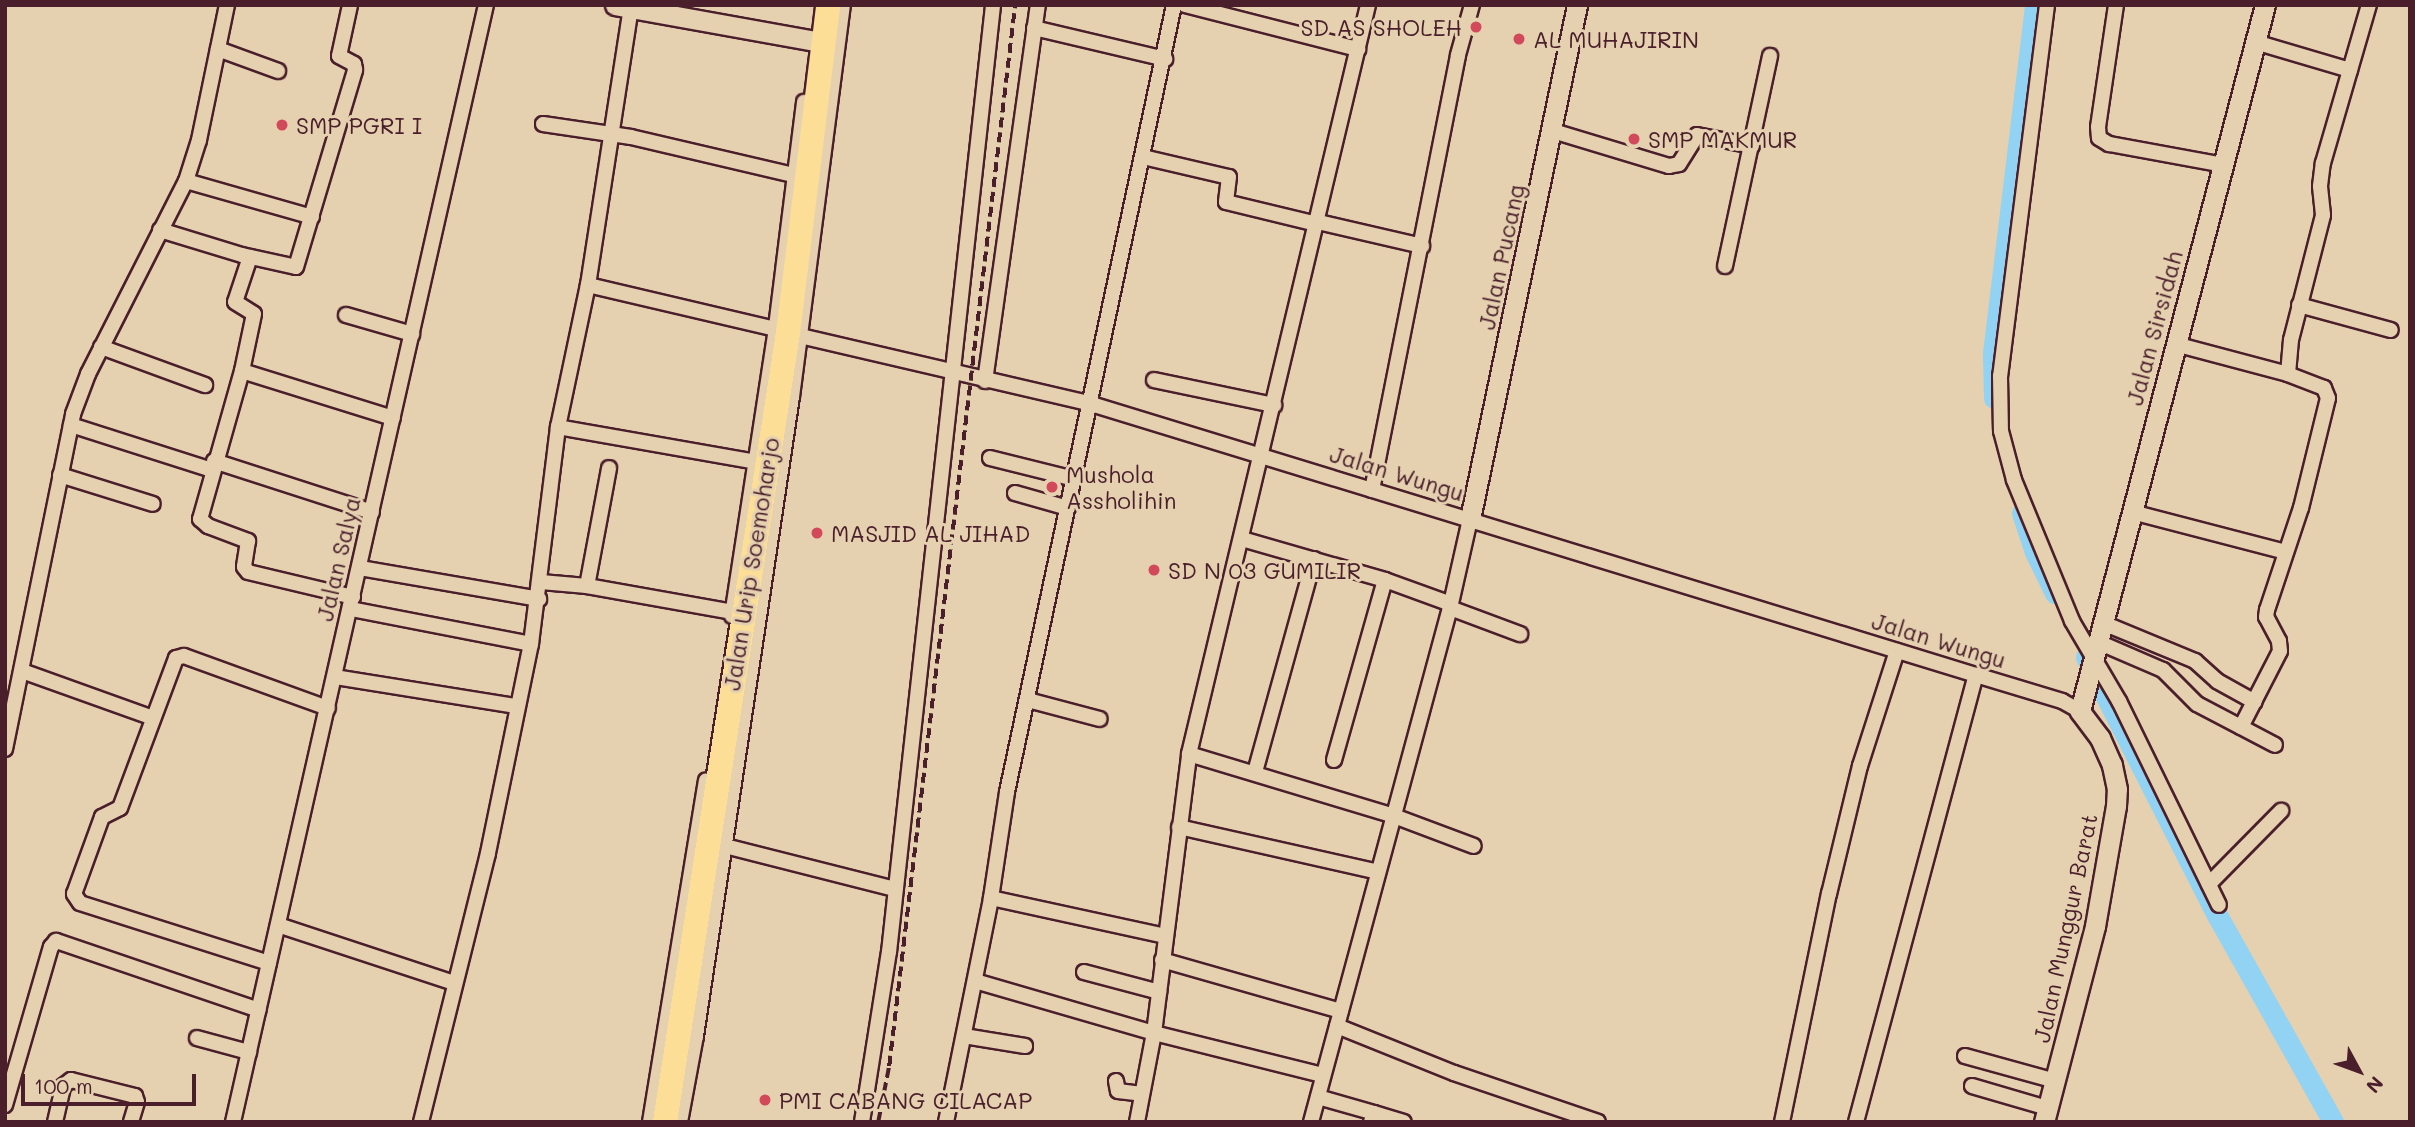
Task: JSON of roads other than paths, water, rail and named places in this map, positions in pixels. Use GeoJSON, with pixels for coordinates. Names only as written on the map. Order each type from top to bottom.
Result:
{"type":"FeatureCollection","features":[{"type":"Feature","properties":{"kind":"highway","name":"Jalan Urip Soemoharjo"},"geometry":{"type":"LineString","coordinates":[[674,1122],[720,845],[790,333],[828,5]]}},
{"type":"Feature","properties":{"kind":"highway","name":"Jalan Urip Soemoharjo"},"geometry":{"type":"LineString","coordinates":[[665,1122],[761,463],[790,333],[801,176],[823,42],[837,5]]}},
{"type":"Feature","properties":{"kind":"street"},"geometry":{"type":"LineString","coordinates":[[5,749],[78,397],[186,181],[199,140],[227,5]]}},
{"type":"Feature","properties":{"kind":"street"},"geometry":{"type":"LineString","coordinates":[[160,230],[250,257],[296,267],[355,70],[354,64],[339,57],[351,5]]}},
{"type":"Feature","properties":{"kind":"street","name":"Jalan Salya"},"geometry":{"type":"LineString","coordinates":[[233,1122],[486,5]]}},
{"type":"Feature","properties":{"kind":"street"},"geometry":{"type":"LineString","coordinates":[[421,1122],[488,853],[516,706],[531,644],[539,599],[558,427],[588,285],[623,7],[823,42],[817,5]]}},
{"type":"Feature","properties":{"kind":"street"},"geometry":{"type":"LineString","coordinates":[[790,333],[843,5]]}},
{"type":"Feature","properties":{"kind":"street"},"geometry":{"type":"LineString","coordinates":[[862,1122],[895,889],[993,5]]}},
{"type":"Feature","properties":{"kind":"street"},"geometry":{"type":"LineString","coordinates":[[985,381],[1038,5]]}},
{"type":"Feature","properties":{"kind":"street"},"geometry":{"type":"LineString","coordinates":[[946,1122],[991,898],[1007,792],[1088,404],[1165,59],[1174,5]]}},
{"type":"Feature","properties":{"kind":"street"},"geometry":{"type":"LineString","coordinates":[[1185,5],[1358,49]]}},
{"type":"Feature","properties":{"kind":"street"},"geometry":{"type":"LineString","coordinates":[[1137,1122],[1154,1033],[1161,960],[1189,754],[1368,5]]}},
{"type":"Feature","properties":{"kind":"street"},"geometry":{"type":"LineString","coordinates":[[1371,490],[1422,246],[1458,55],[1472,5]]}},
{"type":"Feature","properties":{"kind":"street","name":"Jalan Pucang"},"geometry":{"type":"LineString","coordinates":[[1470,519],[1553,131],[1577,5]]}},
{"type":"Feature","properties":{"kind":"street"},"geometry":{"type":"LineString","coordinates":[[2047,5],[2013,259],[2000,376],[1999,419],[2023,502],[2072,621],[2097,647],[2119,701],[2220,905]]}},
{"type":"Feature","properties":{"kind":"street"},"geometry":{"type":"LineString","coordinates":[[2116,5],[2098,127],[2099,138],[2109,144],[2223,165]]}},
{"type":"Feature","properties":{"kind":"street","name":"Jalan Sirsidah"},"geometry":{"type":"LineString","coordinates":[[2080,711],[2265,5]]}},
{"type":"Feature","properties":{"kind":"street"},"geometry":{"type":"LineString","coordinates":[[2288,374],[2292,331],[2323,215],[2320,186],[2323,163],[2369,5]]}},
{"type":"Feature","properties":{"kind":"street"},"geometry":{"type":"LineString","coordinates":[[1034,28],[1165,59]]}},
{"type":"Feature","properties":{"kind":"street"},"geometry":{"type":"LineString","coordinates":[[2255,42],[2350,70]]}},
{"type":"Feature","properties":{"kind":"street"},"geometry":{"type":"LineString","coordinates":[[218,49],[278,71]]}},
{"type":"Feature","properties":{"kind":"street"},"geometry":{"type":"LineString","coordinates":[[1725,266],[1770,56]]}},
{"type":"Feature","properties":{"kind":"street"},"geometry":{"type":"LineString","coordinates":[[543,124],[609,135],[801,176]]}},
{"type":"Feature","properties":{"kind":"street"},"geometry":{"type":"LineString","coordinates":[[1553,131],[1669,166],[1679,164],[1697,135],[1752,146]]}},
{"type":"Feature","properties":{"kind":"street"},"geometry":{"type":"LineString","coordinates":[[1143,157],[1227,176],[1226,202],[1422,246]]}},
{"type":"Feature","properties":{"kind":"street"},"geometry":{"type":"LineString","coordinates":[[186,181],[312,218]]}},
{"type":"Feature","properties":{"kind":"street"},"geometry":{"type":"LineString","coordinates":[[250,257],[235,303],[254,313],[242,371],[200,519],[208,526],[248,541],[246,570],[352,603],[531,644]]}},
{"type":"Feature","properties":{"kind":"street","name":"Jalan Wungu"},"geometry":{"type":"LineString","coordinates":[[588,285],[1088,404],[1976,675],[2062,702],[2080,711]]}},
{"type":"Feature","properties":{"kind":"street"},"geometry":{"type":"LineString","coordinates":[[2299,305],[2390,330]]}},
{"type":"Feature","properties":{"kind":"street"},"geometry":{"type":"LineString","coordinates":[[346,315],[412,334]]}},
{"type":"Feature","properties":{"kind":"street"},"geometry":{"type":"LineString","coordinates":[[2175,344],[2288,374],[2324,387],[2328,398],[2286,552],[2266,614],[2280,641],[2280,651],[2241,727]]}},
{"type":"Feature","properties":{"kind":"street"},"geometry":{"type":"LineString","coordinates":[[101,347],[205,384]]}},
{"type":"Feature","properties":{"kind":"street"},"geometry":{"type":"LineString","coordinates":[[242,371],[393,418]]}},
{"type":"Feature","properties":{"kind":"street"},"geometry":{"type":"LineString","coordinates":[[1154,380],[1273,405]]}},
{"type":"Feature","properties":{"kind":"street"},"geometry":{"type":"LineString","coordinates":[[71,425],[372,512]]}},
{"type":"Feature","properties":{"kind":"street"},"geometry":{"type":"LineString","coordinates":[[558,427],[761,463]]}},
{"type":"Feature","properties":{"kind":"street"},"geometry":{"type":"LineString","coordinates":[[990,458],[1074,479]]}},
{"type":"Feature","properties":{"kind":"street"},"geometry":{"type":"LineString","coordinates":[[587,586],[609,468]]}},
{"type":"Feature","properties":{"kind":"street"},"geometry":{"type":"LineString","coordinates":[[60,475],[153,504]]}},
{"type":"Feature","properties":{"kind":"street"},"geometry":{"type":"LineString","coordinates":[[1015,493],[1068,508]]}},
{"type":"Feature","properties":{"kind":"street"},"geometry":{"type":"LineString","coordinates":[[2132,512],[2286,552]]}},
{"type":"Feature","properties":{"kind":"street"},"geometry":{"type":"LineString","coordinates":[[1311,1122],[1451,606],[1470,519]]}},
{"type":"Feature","properties":{"kind":"street"},"geometry":{"type":"LineString","coordinates":[[1242,539],[1385,580],[1520,634]]}},
{"type":"Feature","properties":{"kind":"street"},"geometry":{"type":"LineString","coordinates":[[1255,772],[1314,559]]}},
{"type":"Feature","properties":{"kind":"street"},"geometry":{"type":"LineString","coordinates":[[360,568],[539,599]]}},
{"type":"Feature","properties":{"kind":"street"},"geometry":{"type":"LineString","coordinates":[[1334,760],[1385,580]]}},
{"type":"Feature","properties":{"kind":"street"},"geometry":{"type":"LineString","coordinates":[[541,582],[587,586],[738,612],[650,1122]]}},
{"type":"Feature","properties":{"kind":"street"},"geometry":{"type":"LineString","coordinates":[[2097,647],[2196,661],[2217,681],[2255,702]]}},
{"type":"Feature","properties":{"kind":"street"},"geometry":{"type":"LineString","coordinates":[[2097,647],[2168,673],[2192,700],[2275,745]]}},
{"type":"Feature","properties":{"kind":"street"},"geometry":{"type":"LineString","coordinates":[[1782,1122],[1829,894],[1860,766],[1897,651]]}},
{"type":"Feature","properties":{"kind":"street"},"geometry":{"type":"LineString","coordinates":[[269,964],[80,903],[73,897],[103,817],[120,808],[172,664],[179,656],[328,708]]}},
{"type":"Feature","properties":{"kind":"street"},"geometry":{"type":"LineString","coordinates":[[22,671],[153,718]]}},
{"type":"Feature","properties":{"kind":"street"},"geometry":{"type":"LineString","coordinates":[[1856,1122],[1976,675]]}},
{"type":"Feature","properties":{"kind":"street"},"geometry":{"type":"LineString","coordinates":[[335,677],[516,706]]}},
{"type":"Feature","properties":{"kind":"street"},"geometry":{"type":"LineString","coordinates":[[1028,700],[1100,719]]}},
{"type":"Feature","properties":{"kind":"street","name":"Jalan Munggur Barat"},"geometry":{"type":"LineString","coordinates":[[2046,1115],[2095,926],[2116,806],[2117,789],[2112,765],[2100,738],[2080,711]]}},
{"type":"Feature","properties":{"kind":"street"},"geometry":{"type":"LineString","coordinates":[[1189,754],[1394,816],[1474,846]]}},
{"type":"Feature","properties":{"kind":"street"},"geometry":{"type":"LineString","coordinates":[[2209,884],[2281,811]]}},
{"type":"Feature","properties":{"kind":"street"},"geometry":{"type":"LineString","coordinates":[[1179,827],[1378,872]]}},
{"type":"Feature","properties":{"kind":"street"},"geometry":{"type":"LineString","coordinates":[[680,1122],[720,845],[895,889]]}},
{"type":"Feature","properties":{"kind":"street"},"geometry":{"type":"LineString","coordinates":[[991,898],[1165,936]]}},
{"type":"Feature","properties":{"kind":"street"},"geometry":{"type":"LineString","coordinates":[[278,925],[454,982]]}},
{"type":"Feature","properties":{"kind":"street"},"geometry":{"type":"LineString","coordinates":[[5,1105],[51,947],[56,941],[258,1010]]}},
{"type":"Feature","properties":{"kind":"street"},"geometry":{"type":"LineString","coordinates":[[1161,960],[1341,1011]]}},
{"type":"Feature","properties":{"kind":"street"},"geometry":{"type":"LineString","coordinates":[[1084,972],[1159,992]]}},
{"type":"Feature","properties":{"kind":"street"},"geometry":{"type":"LineString","coordinates":[[975,981],[1154,1033],[1323,1075]]}},
{"type":"Feature","properties":{"kind":"street"},"geometry":{"type":"LineString","coordinates":[[1337,1026],[1454,1073],[1598,1122]]}},
{"type":"Feature","properties":{"kind":"street"},"geometry":{"type":"LineString","coordinates":[[964,1036],[1025,1046]]}},
{"type":"Feature","properties":{"kind":"street"},"geometry":{"type":"LineString","coordinates":[[197,1038],[249,1052]]}},
{"type":"Feature","properties":{"kind":"street"},"geometry":{"type":"LineString","coordinates":[[1965,1056],[2056,1081]]}},
{"type":"Feature","properties":{"kind":"street"},"geometry":{"type":"LineString","coordinates":[[55,1122],[63,1086],[71,1080],[135,1096],[137,1102],[131,1122]]}},
{"type":"Feature","properties":{"kind":"street"},"geometry":{"type":"LineString","coordinates":[[1116,1081],[1118,1091],[1142,1094]]}},
{"type":"Feature","properties":{"kind":"street"},"geometry":{"type":"LineString","coordinates":[[1972,1086],[2046,1115]]}},
{"type":"Feature","properties":{"kind":"street"},"geometry":{"type":"LineString","coordinates":[[1318,1097],[1373,1117],[1404,1122]]}},
{"type":"Feature","properties":{"kind":"waterway"},"geometry":{"type":"LineString","coordinates":[[1994,398],[1993,353],[2035,5]]}},
{"type":"Feature","properties":{"kind":"waterway"},"geometry":{"type":"LineString","coordinates":[[2022,513],[2035,552],[2055,593]]}},
{"type":"Feature","properties":{"kind":"waterway"},"geometry":{"type":"LineString","coordinates":[[2086,657],[2217,915],[2333,1122]]}},
{"type":"Feature","properties":{"kind":"railway"},"geometry":{"type":"LineString","coordinates":[[878,1122],[889,1066],[1015,5]]}},
{"type":"Feature","properties":{"kind":"place","name":"SD AS SHOLEH"},"geometry":{"type":"Point","coordinates":[1476,27]}},
{"type":"Feature","properties":{"kind":"place","name":"AL MUHAJIRIN"},"geometry":{"type":"Point","coordinates":[1519,39]}},
{"type":"Feature","properties":{"kind":"place","name":"SMP PGRI I"},"geometry":{"type":"Point","coordinates":[282,125]}},
{"type":"Feature","properties":{"kind":"place","name":"SMP MAKMUR"},"geometry":{"type":"Point","coordinates":[1634,139]}},
{"type":"Feature","properties":{"kind":"place","name":"Mushola Assholihin"},"geometry":{"type":"Point","coordinates":[1052,487]}},
{"type":"Feature","properties":{"kind":"place","name":"MASJID AL JIHAD"},"geometry":{"type":"Point","coordinates":[817,533]}},
{"type":"Feature","properties":{"kind":"place","name":"SD N 03 GUMILIR"},"geometry":{"type":"Point","coordinates":[1154,570]}},
{"type":"Feature","properties":{"kind":"place","name":"PMI CABANG CILACAP"},"geometry":{"type":"Point","coordinates":[765,1100]}}]}
